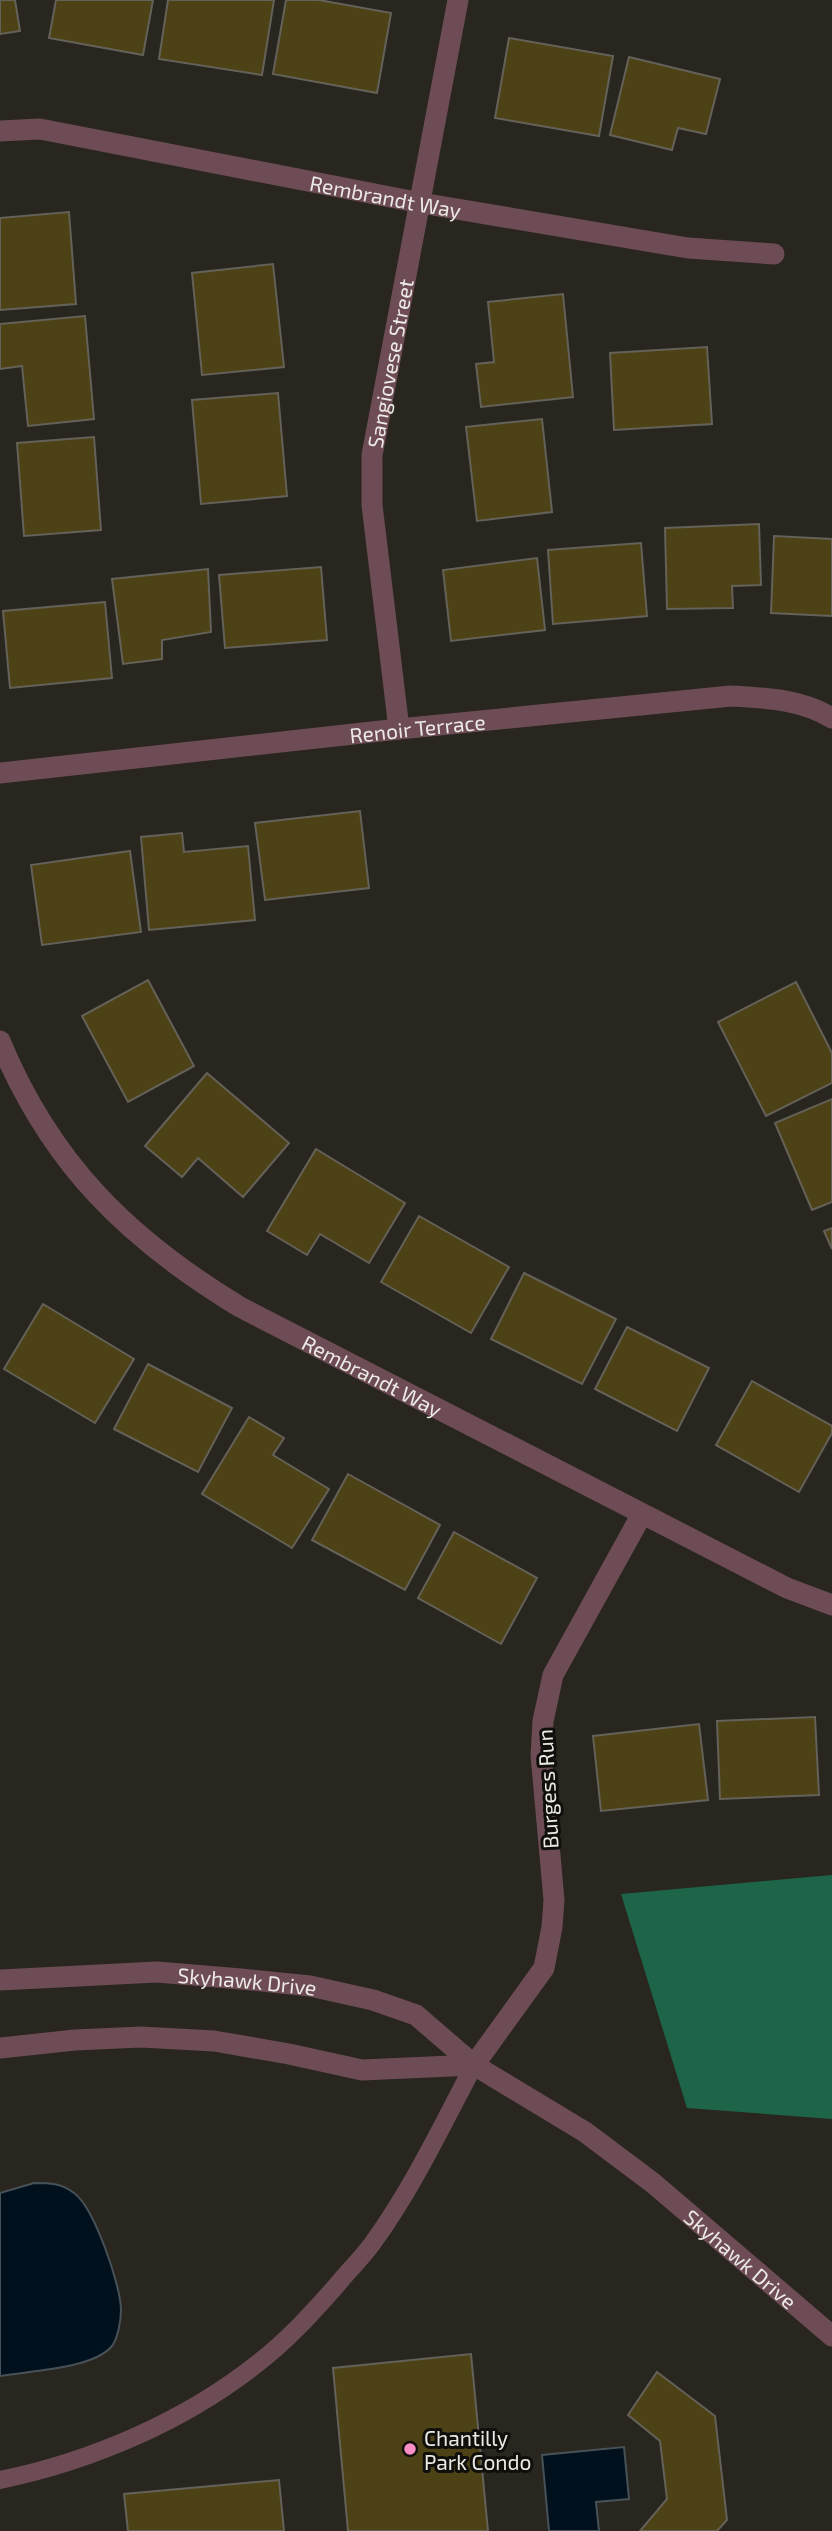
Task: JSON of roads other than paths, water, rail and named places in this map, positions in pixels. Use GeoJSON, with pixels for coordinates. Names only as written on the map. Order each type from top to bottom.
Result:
{"type":"FeatureCollection","features":[{"type":"Feature","properties":{"kind":"street","name":"Sangiovese Street"},"geometry":{"type":"LineString","coordinates":[[399,729],[372,505],[372,455],[458,0]]}},
{"type":"Feature","properties":{"kind":"street","name":"Rembrandt Way"},"geometry":{"type":"LineString","coordinates":[[0,131],[40,129],[421,203],[688,248],[774,254]]}},
{"type":"Feature","properties":{"kind":"street","name":"Renoir Terrace"},"geometry":{"type":"LineString","coordinates":[[0,773],[731,696],[792,702],[816,708],[832,718]]}},
{"type":"Feature","properties":{"kind":"street","name":"Rembrandt Way"},"geometry":{"type":"LineString","coordinates":[[0,1041],[18,1083],[48,1135],[121,1221],[166,1259],[240,1307],[787,1588],[832,1605]]}},
{"type":"Feature","properties":{"kind":"street","name":"Burgess Run"},"geometry":{"type":"LineString","coordinates":[[474,2065],[544,1968],[554,1899],[541,1755],[553,1675],[642,1514]]}},
{"type":"Feature","properties":{"kind":"street","name":"Skyhawk Drive"},"geometry":{"type":"LineString","coordinates":[[0,1980],[157,1972],[310,1986],[373,2000],[416,2015],[474,2065],[585,2132],[653,2183],[832,2336]]}},
{"type":"Feature","properties":{"kind":"street"},"geometry":{"type":"LineString","coordinates":[[0,2048],[141,2036],[214,2041],[362,2070],[474,2065]]}},
{"type":"Feature","properties":{"kind":"lane"},"geometry":{"type":"LineString","coordinates":[[0,2480],[79,2457],[142,2434],[216,2394],[260,2362],[306,2320],[371,2246],[413,2181],[474,2065]]}},
{"type":"Feature","properties":{"kind":"water"},"geometry":{"type":"Polygon","coordinates":[[[34,2183],[65,2187],[82,2201],[90,2214],[105,2248],[116,2284],[120,2299],[120,2324],[112,2346],[91,2360],[60,2368],[0,2376],[0,2193],[34,2183]]]}},
{"type":"Feature","properties":{"kind":"water"},"geometry":{"type":"Polygon","coordinates":[[[624,2447],[629,2499],[596,2502],[599,2531],[549,2531],[542,2455],[624,2447]]]}},
{"type":"Feature","properties":{"kind":"place","name":"Chantilly Park Condo"},"geometry":{"type":"Point","coordinates":[410,2449]}}]}
